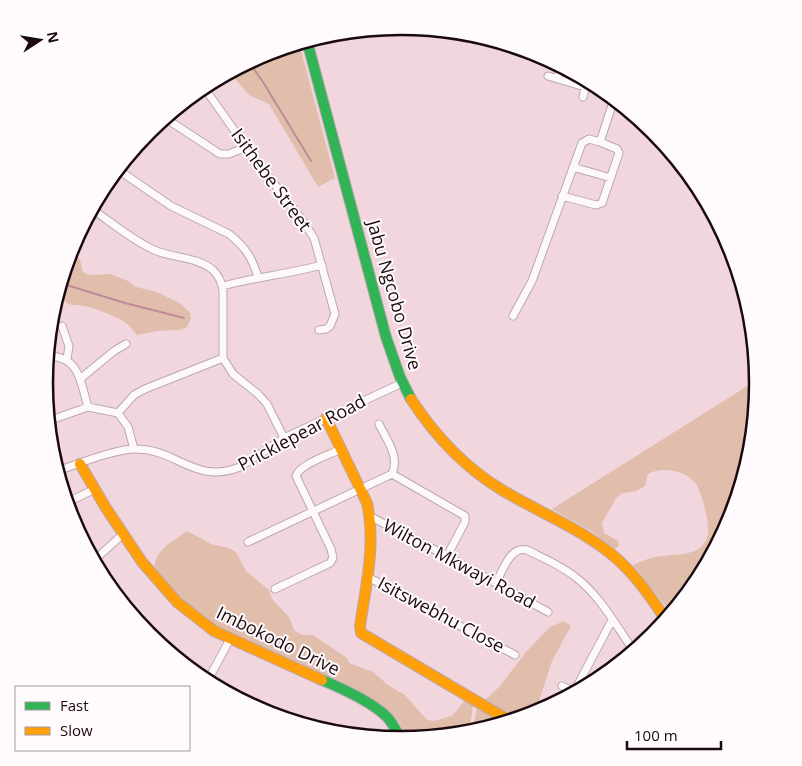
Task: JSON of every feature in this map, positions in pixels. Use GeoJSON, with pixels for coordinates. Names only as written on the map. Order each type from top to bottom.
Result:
{"type":"FeatureCollection","features":[{"type":"Feature","properties":{"kind":"street","name":"Jabu Ngcobo Drive"},"geometry":{"type":"LineString","coordinates":[[309,48],[386,337],[402,383],[410,398],[435,432],[465,463],[501,490],[592,540],[612,554],[632,574],[661,614]]}},
{"type":"Feature","properties":{"kind":"street"},"geometry":{"type":"LineString","coordinates":[[557,78],[559,73]]}},
{"type":"Feature","properties":{"kind":"street"},"geometry":{"type":"LineString","coordinates":[[548,76],[574,82]]}},
{"type":"Feature","properties":{"kind":"street"},"geometry":{"type":"LineString","coordinates":[[583,97],[585,88]]}},
{"type":"Feature","properties":{"kind":"street","name":"Isithebe Street"},"geometry":{"type":"LineString","coordinates":[[208,94],[310,232],[317,245],[335,314],[330,326],[319,330]]}},
{"type":"Feature","properties":{"kind":"street"},"geometry":{"type":"LineString","coordinates":[[600,142],[612,106]]}},
{"type":"Feature","properties":{"kind":"street"},"geometry":{"type":"LineString","coordinates":[[170,122],[220,154],[229,154],[246,147]]}},
{"type":"Feature","properties":{"kind":"street"},"geometry":{"type":"LineString","coordinates":[[513,316],[532,281],[562,196],[582,143],[589,139],[615,148],[619,152],[603,202],[598,205],[562,196]]}},
{"type":"Feature","properties":{"kind":"street"},"geometry":{"type":"LineString","coordinates":[[573,167],[611,178]]}},
{"type":"Feature","properties":{"kind":"street"},"geometry":{"type":"LineString","coordinates":[[123,173],[171,206],[229,234],[253,260],[258,277]]}},
{"type":"Feature","properties":{"kind":"street"},"geometry":{"type":"LineString","coordinates":[[98,213],[148,247],[207,266],[217,274],[223,286],[223,358],[233,374],[258,394],[267,404],[284,438]]}},
{"type":"Feature","properties":{"kind":"street"},"geometry":{"type":"LineString","coordinates":[[223,286],[258,277],[322,265]]}},
{"type":"Feature","properties":{"kind":"street"},"geometry":{"type":"LineString","coordinates":[[62,326],[69,346],[67,360]]}},
{"type":"Feature","properties":{"kind":"street"},"geometry":{"type":"LineString","coordinates":[[80,379],[114,351],[126,344]]}},
{"type":"Feature","properties":{"kind":"street"},"geometry":{"type":"LineString","coordinates":[[54,356],[67,360],[73,365],[80,379],[88,407]]}},
{"type":"Feature","properties":{"kind":"street"},"geometry":{"type":"LineString","coordinates":[[118,413],[134,395],[145,389],[223,358]]}},
{"type":"Feature","properties":{"kind":"street","name":"Pricklepear Road"},"geometry":{"type":"LineString","coordinates":[[64,469],[134,449],[162,454],[203,472],[222,472],[240,467],[284,438],[402,383]]}},
{"type":"Feature","properties":{"kind":"street"},"geometry":{"type":"LineString","coordinates":[[55,419],[88,407],[118,413],[128,427],[134,449]]}},
{"type":"Feature","properties":{"kind":"street"},"geometry":{"type":"LineString","coordinates":[[326,418],[360,488],[371,517],[371,544],[360,626],[361,633],[502,716]]}},
{"type":"Feature","properties":{"kind":"street"},"geometry":{"type":"LineString","coordinates":[[248,542],[392,474],[396,464],[395,458],[379,424]]}},
{"type":"Feature","properties":{"kind":"street"},"geometry":{"type":"LineString","coordinates":[[275,590],[330,563],[333,558],[331,549],[297,479],[298,471],[341,449]]}},
{"type":"Feature","properties":{"kind":"street","name":"Imbokodo Drive"},"geometry":{"type":"LineString","coordinates":[[80,464],[123,534],[153,577],[198,620],[230,639],[332,684],[377,709],[387,717],[397,731]]}},
{"type":"Feature","properties":{"kind":"street"},"geometry":{"type":"LineString","coordinates":[[392,474],[465,516],[465,522],[447,556]]}},
{"type":"Feature","properties":{"kind":"street"},"geometry":{"type":"LineString","coordinates":[[73,500],[95,489]]}},
{"type":"Feature","properties":{"kind":"street","name":"Wilton Mkwayi Road"},"geometry":{"type":"LineString","coordinates":[[371,517],[447,556],[548,612]]}},
{"type":"Feature","properties":{"kind":"street"},"geometry":{"type":"LineString","coordinates":[[99,555],[123,534]]}},
{"type":"Feature","properties":{"kind":"street"},"geometry":{"type":"LineString","coordinates":[[496,583],[513,553],[520,549],[527,550],[567,571],[583,583],[630,645]]}},
{"type":"Feature","properties":{"kind":"street","name":"Isitswebhu Close"},"geometry":{"type":"LineString","coordinates":[[366,576],[515,655]]}},
{"type":"Feature","properties":{"kind":"street"},"geometry":{"type":"LineString","coordinates":[[580,681],[612,620]]}},
{"type":"Feature","properties":{"kind":"street"},"geometry":{"type":"LineString","coordinates":[[213,675],[230,639]]}},
{"type":"Feature","properties":{"kind":"street"},"geometry":{"type":"LineString","coordinates":[[562,686],[567,688]]}},
{"type":"Feature","properties":{"kind":"shaded area"},"geometry":{"type":"Polygon","coordinates":[[[301,50],[335,178],[318,187],[269,104],[249,95],[234,78],[268,61],[301,50]]]}},
{"type":"Feature","properties":{"kind":"shaded area"},"geometry":{"type":"Polygon","coordinates":[[[77,257],[80,260],[83,272],[89,275],[110,274],[128,281],[136,287],[157,292],[181,304],[190,313],[191,318],[187,327],[179,330],[157,331],[137,335],[126,323],[114,316],[92,308],[72,305],[63,300],[65,293],[77,257]]]}},
{"type":"Feature","properties":{"kind":"shaded area"},"geometry":{"type":"Polygon","coordinates":[[[749,385],[746,428],[731,495],[723,516],[702,557],[667,608],[633,565],[651,558],[692,552],[698,550],[703,545],[708,534],[705,507],[701,494],[692,479],[687,475],[674,471],[660,470],[648,474],[645,486],[636,491],[623,493],[617,497],[602,523],[604,533],[618,541],[619,545],[615,549],[591,531],[552,509],[749,385]]]}},
{"type":"Feature","properties":{"kind":"shaded area"},"geometry":{"type":"Polygon","coordinates":[[[187,531],[211,544],[229,548],[236,552],[246,571],[269,590],[272,599],[289,617],[294,630],[302,635],[313,635],[347,658],[349,663],[373,672],[388,685],[405,695],[427,720],[434,721],[452,716],[465,700],[473,705],[470,724],[446,728],[404,731],[395,717],[375,701],[215,625],[196,611],[154,569],[158,555],[170,542],[187,531]]]}},
{"type":"Feature","properties":{"kind":"shaded area"},"geometry":{"type":"Polygon","coordinates":[[[564,621],[571,626],[552,661],[538,703],[505,715],[483,702],[500,686],[526,652],[550,627],[564,621]]]}},
{"type":"Feature","properties":{"kind":"shaded area"},"geometry":{"type":"Polygon","coordinates":[[[477,707],[497,717],[474,723],[477,707]]]}},
{"type":"Feature","properties":{"kind":"waterway"},"geometry":{"type":"LineString","coordinates":[[253,68],[311,161]]}},
{"type":"Feature","properties":{"kind":"waterway"},"geometry":{"type":"LineString","coordinates":[[67,285],[125,303],[184,318]]}},
{"type":"Feature","properties":{"kind":"traffic: fast"},"geometry":{"type":"LineString","coordinates":[[309,48],[386,337],[400,377],[411,399]]}},
{"type":"Feature","properties":{"kind":"traffic: fast"},"geometry":{"type":"LineString","coordinates":[[322,680],[374,706],[387,717],[396,731]]}},
{"type":"Feature","properties":{"kind":"traffic: slow"},"geometry":{"type":"LineString","coordinates":[[411,399],[440,438],[463,461],[502,490],[571,527],[610,553],[641,584],[662,613]]}},
{"type":"Feature","properties":{"kind":"traffic: slow"},"geometry":{"type":"LineString","coordinates":[[326,418],[367,503],[370,518],[370,549],[360,626],[361,633],[502,716]]}},
{"type":"Feature","properties":{"kind":"traffic: slow"},"geometry":{"type":"LineString","coordinates":[[80,464],[106,508],[142,562],[177,602],[214,631],[322,680]]}}]}
